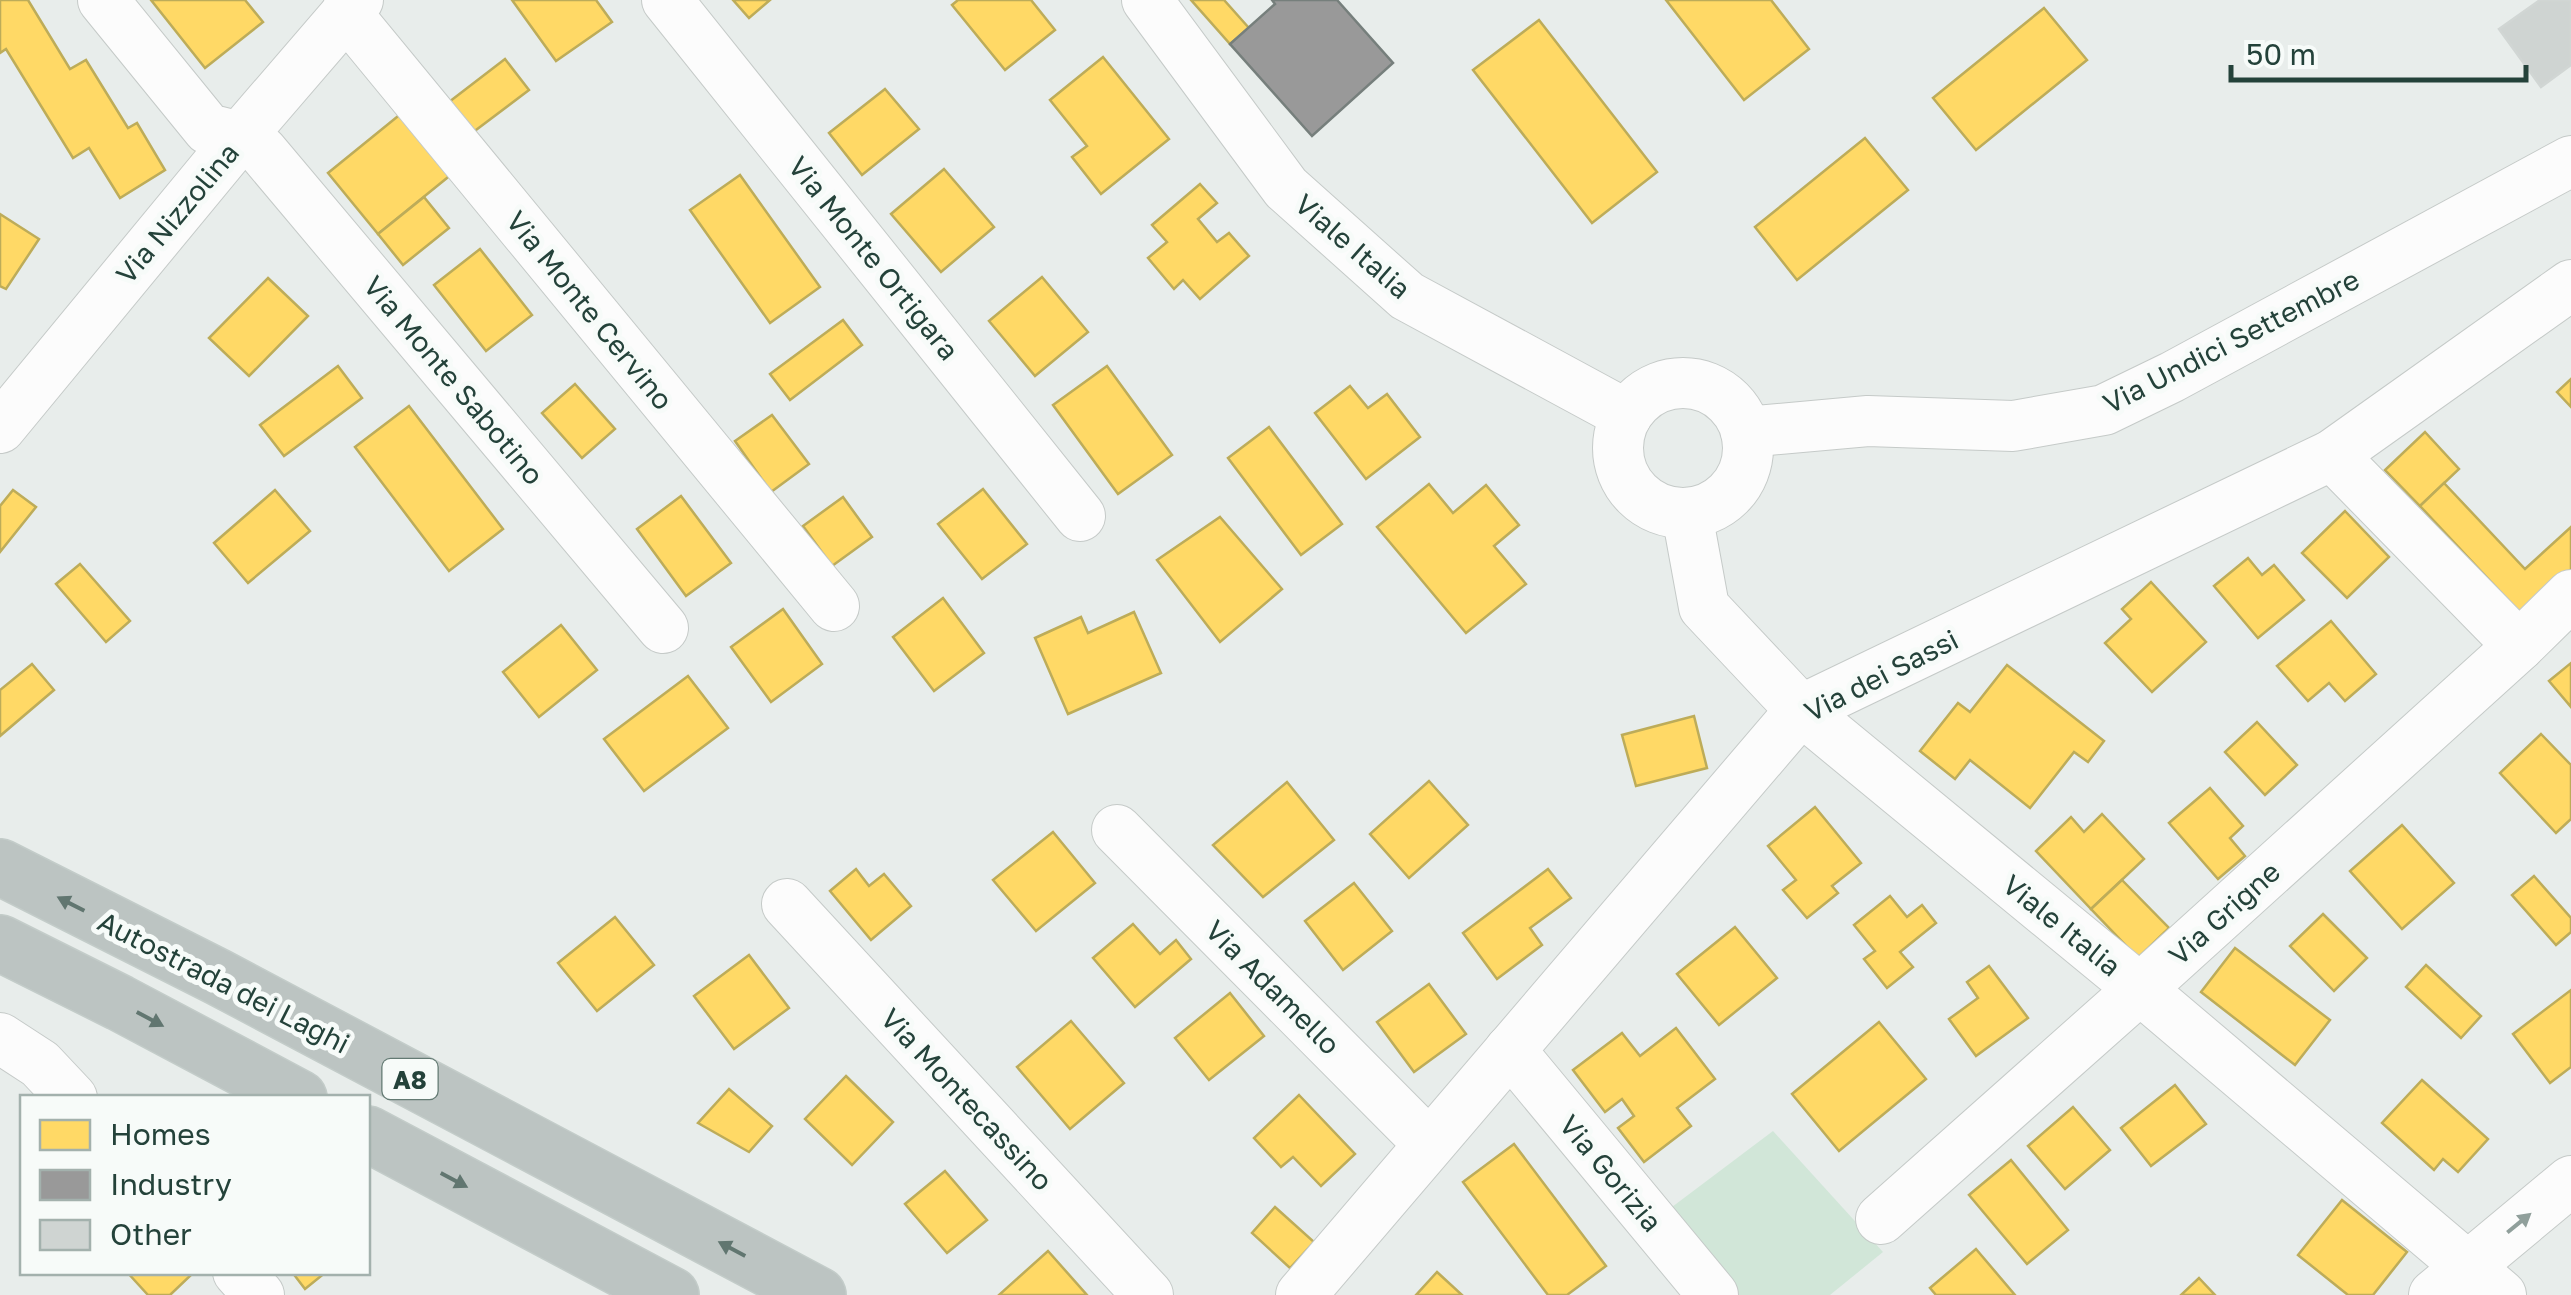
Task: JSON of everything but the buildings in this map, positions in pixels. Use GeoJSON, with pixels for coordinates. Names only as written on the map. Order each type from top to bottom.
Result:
{"type":"FeatureCollection","features":[{"type":"Feature","properties":{"kind":"highway","name":"Autostrada dei Laghi"},"geometry":{"type":"LineString","coordinates":[[0,867],[818,1295]]}},
{"type":"Feature","properties":{"kind":"highway"},"geometry":{"type":"LineString","coordinates":[[0,944],[292,1095]]}},
{"type":"Feature","properties":{"kind":"highway","name":"A8"},"geometry":{"type":"LineString","coordinates":[[370,1135],[671,1295]]}},
{"type":"Feature","properties":{"kind":"street","name":"Via Monte Sabotino"},"geometry":{"type":"LineString","coordinates":[[104,0],[208,129],[240,137],[262,151],[663,628]]}},
{"type":"Feature","properties":{"kind":"street","name":"Via Monte Ortigara"},"geometry":{"type":"LineString","coordinates":[[667,0],[1080,516]]}},
{"type":"Feature","properties":{"kind":"street","name":"Viale Italia"},"geometry":{"type":"LineString","coordinates":[[1147,0],[1286,188],[1408,296],[1627,415]]}},
{"type":"Feature","properties":{"kind":"street","name":"Via Nizzolina"},"geometry":{"type":"LineString","coordinates":[[3,419],[352,7]]}},
{"type":"Feature","properties":{"kind":"street","name":"Via Monte Cervino"},"geometry":{"type":"LineString","coordinates":[[352,7],[834,606]]}},
{"type":"Feature","properties":{"kind":"street","name":"Via Undici Settembre"},"geometry":{"type":"LineString","coordinates":[[1746,432],[1868,422],[2012,426],[2104,410],[2571,161]]}},
{"type":"Feature","properties":{"kind":"street","name":"Via dei Sassi"},"geometry":{"type":"LineString","coordinates":[[1301,1295],[1802,710],[2332,455],[2571,285]]}},
{"type":"Feature","properties":{"kind":"street"},"geometry":{"type":"LineString","coordinates":[[1680,383],[1708,388],[1737,411],[1746,432],[1749,445],[1744,473],[1732,492],[1709,508],[1687,514],[1659,509],[1639,497],[1623,474],[1619,436],[1627,415],[1658,388],[1680,383]]}},
{"type":"Feature","properties":{"kind":"street"},"geometry":{"type":"LineString","coordinates":[[2332,455],[2519,646]]}},
{"type":"Feature","properties":{"kind":"street","name":"Viale Italia"},"geometry":{"type":"LineString","coordinates":[[1687,514],[1704,607],[1802,710],[2140,989],[2467,1285]]}},
{"type":"Feature","properties":{"kind":"street","name":"Via Grigne"},"geometry":{"type":"LineString","coordinates":[[1881,1219],[2571,596]]}},
{"type":"Feature","properties":{"kind":"street","name":"Via Adamello"},"geometry":{"type":"LineString","coordinates":[[1117,830],[1429,1144]]}},
{"type":"Feature","properties":{"kind":"street","name":"Via Montecassino"},"geometry":{"type":"LineString","coordinates":[[786,904],[1148,1295]]}},
{"type":"Feature","properties":{"kind":"street"},"geometry":{"type":"LineString","coordinates":[[0,1038],[40,1064],[69,1095]]}},
{"type":"Feature","properties":{"kind":"street","name":"Via Gorizia"},"geometry":{"type":"LineString","coordinates":[[1510,1050],[1713,1295]]}},
{"type":"Feature","properties":{"kind":"street"},"geometry":{"type":"LineString","coordinates":[[2467,1285],[2571,1180]]}},
{"type":"Feature","properties":{"kind":"street"},"geometry":{"type":"LineString","coordinates":[[241,1275],[259,1295]]}},
{"type":"Feature","properties":{"kind":"green space"},"geometry":{"type":"Polygon","coordinates":[[[1773,1131],[1883,1252],[1830,1295],[1736,1295],[1668,1210],[1773,1131]]]}}]}
